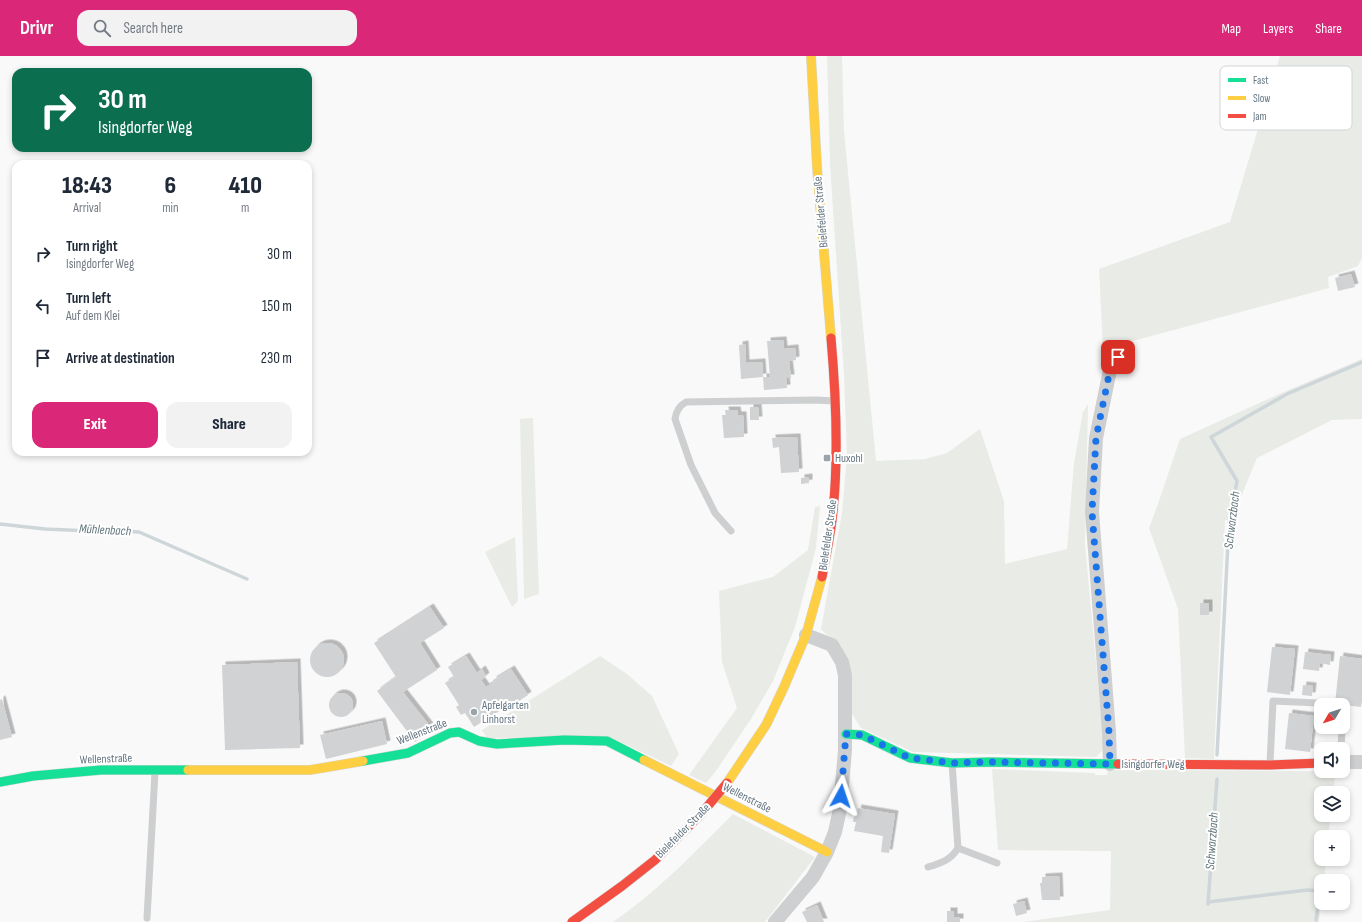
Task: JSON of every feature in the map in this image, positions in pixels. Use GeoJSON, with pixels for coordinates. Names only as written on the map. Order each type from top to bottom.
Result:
{"type":"FeatureCollection","features":[{"type":"Feature","properties":{"kind":"street","name":"Bielefelder Straße"},"geometry":{"type":"LineString","coordinates":[[572,922],[655,860],[702,813],[727,783],[766,725],[806,635],[822,577],[833,512],[836,457],[833,368],[817,167],[811,56]]}},
{"type":"Feature","properties":{"kind":"street"},"geometry":{"type":"LineString","coordinates":[[1110,764],[1109,732],[1092,512],[1096,438],[1110,370],[1118,357]]}},
{"type":"Feature","properties":{"kind":"street"},"geometry":{"type":"LineString","coordinates":[[774,922],[813,877],[827,852],[835,832],[840,809],[846,734],[845,675],[842,662],[832,645],[806,635]]}},
{"type":"Feature","properties":{"kind":"street","name":"Wellenstraße"},"geometry":{"type":"LineString","coordinates":[[0,782],[32,776],[101,770],[310,770],[408,753],[450,732],[459,732],[479,741],[497,744],[564,740],[607,741],[827,852]]}},
{"type":"Feature","properties":{"kind":"street","name":"Isingdorfer Weg"},"geometry":{"type":"LineString","coordinates":[[846,734],[862,735],[910,758],[952,763],[990,762],[1270,765],[1314,763]]}},
{"type":"Feature","properties":{"kind":"street"},"geometry":{"type":"LineString","coordinates":[[1350,762],[1362,762]]}},
{"type":"Feature","properties":{"kind":"lane"},"geometry":{"type":"LineString","coordinates":[[731,531],[715,513],[691,465],[675,419],[676,411],[680,405],[686,402],[834,401]]}},
{"type":"Feature","properties":{"kind":"lane"},"geometry":{"type":"LineString","coordinates":[[1270,765],[1273,701],[1314,703]]}},
{"type":"Feature","properties":{"kind":"lane"},"geometry":{"type":"LineString","coordinates":[[928,867],[938,864],[953,856],[958,848],[952,763]]}},
{"type":"Feature","properties":{"kind":"lane"},"geometry":{"type":"LineString","coordinates":[[147,918],[155,770]]}},
{"type":"Feature","properties":{"kind":"lane"},"geometry":{"type":"LineString","coordinates":[[958,848],[997,863]]}},
{"type":"Feature","properties":{"kind":"shaded area"},"geometry":{"type":"Polygon","coordinates":[[[827,56],[842,56],[844,131],[876,461],[925,459],[947,453],[980,429],[1004,501],[1005,564],[1067,549],[1074,463],[1083,412],[1088,404],[1085,545],[1104,749],[1096,757],[913,752],[861,728],[852,714],[851,673],[845,654],[835,639],[827,635],[821,629],[842,513],[847,455],[844,375],[830,164],[827,56]]]}},
{"type":"Feature","properties":{"kind":"shaded area"},"geometry":{"type":"Polygon","coordinates":[[[1280,56],[1362,56],[1362,258],[1358,266],[1328,277],[1329,288],[1103,349],[1099,269],[1230,222],[1258,130],[1352,130],[1352,66],[1277,66],[1280,56]]]}},
{"type":"Feature","properties":{"kind":"shaded area"},"geometry":{"type":"Polygon","coordinates":[[[1362,359],[1362,419],[1332,420],[1257,458],[1231,521],[1225,520],[1214,759],[1185,758],[1178,609],[1149,528],[1180,439],[1286,391],[1362,359]]]}},
{"type":"Feature","properties":{"kind":"shaded area"},"geometry":{"type":"Polygon","coordinates":[[[533,418],[539,594],[524,599],[520,419],[533,418]]]}},
{"type":"Feature","properties":{"kind":"shaded area"},"geometry":{"type":"Polygon","coordinates":[[[820,506],[816,548],[795,627],[773,681],[751,719],[716,771],[706,783],[689,775],[737,708],[722,662],[719,591],[773,577],[808,550],[815,507],[820,506]]]}},
{"type":"Feature","properties":{"kind":"shaded area"},"geometry":{"type":"Polygon","coordinates":[[[515,537],[518,601],[512,607],[485,552],[515,537]]]}},
{"type":"Feature","properties":{"kind":"shaded area"},"geometry":{"type":"Polygon","coordinates":[[[600,656],[627,674],[652,696],[679,754],[671,766],[610,737],[487,738],[482,730],[600,656]]]}},
{"type":"Feature","properties":{"kind":"shaded area"},"geometry":{"type":"Polygon","coordinates":[[[992,769],[1095,773],[1095,775],[1107,775],[1108,770],[1314,771],[1314,778],[1335,778],[1334,786],[1314,786],[1314,822],[1330,822],[1329,830],[1314,830],[1314,866],[1325,866],[1325,874],[1314,874],[1314,910],[1320,910],[1319,922],[1023,922],[1110,910],[1111,851],[998,850],[992,769]]]}},
{"type":"Feature","properties":{"kind":"shaded area"},"geometry":{"type":"Polygon","coordinates":[[[733,814],[815,857],[765,922],[613,922],[661,884],[733,814]]]}},
{"type":"Feature","properties":{"kind":"building"},"geometry":{"type":"Polygon","coordinates":[[[1351,274],[1355,287],[1338,291],[1335,278],[1351,274]]]}},
{"type":"Feature","properties":{"kind":"building"},"geometry":{"type":"Polygon","coordinates":[[[783,340],[784,349],[795,348],[796,360],[789,361],[791,378],[786,378],[787,388],[764,390],[763,377],[770,377],[767,341],[783,340]]]}},
{"type":"Feature","properties":{"kind":"building"},"geometry":{"type":"Polygon","coordinates":[[[745,344],[746,363],[762,362],[763,377],[741,379],[739,345],[745,344]]]}},
{"type":"Feature","properties":{"kind":"building"},"geometry":{"type":"Polygon","coordinates":[[[750,407],[758,407],[759,420],[750,420],[750,407]]]}},
{"type":"Feature","properties":{"kind":"building"},"geometry":{"type":"Polygon","coordinates":[[[725,410],[737,410],[738,415],[743,415],[744,437],[724,438],[722,415],[726,415],[725,410]]]}},
{"type":"Feature","properties":{"kind":"building"},"geometry":{"type":"Polygon","coordinates":[[[797,437],[799,472],[781,473],[779,447],[773,448],[772,438],[797,437]]]}},
{"type":"Feature","properties":{"kind":"building"},"geometry":{"type":"Polygon","coordinates":[[[809,477],[809,483],[801,484],[801,478],[809,477]]]}},
{"type":"Feature","properties":{"kind":"building"},"geometry":{"type":"Polygon","coordinates":[[[1200,603],[1209,603],[1209,615],[1200,615],[1200,603]]]}},
{"type":"Feature","properties":{"kind":"building"},"geometry":{"type":"Polygon","coordinates":[[[430,607],[444,628],[420,643],[437,670],[403,692],[432,729],[415,742],[377,691],[396,677],[374,643],[430,607]]]}},
{"type":"Feature","properties":{"kind":"building"},"geometry":{"type":"Polygon","coordinates":[[[327,643],[339,648],[344,660],[339,672],[327,677],[315,672],[310,660],[315,648],[327,643]]]}},
{"type":"Feature","properties":{"kind":"building"},"geometry":{"type":"Polygon","coordinates":[[[1272,647],[1295,649],[1290,695],[1267,692],[1272,647]]]}},
{"type":"Feature","properties":{"kind":"building"},"geometry":{"type":"Polygon","coordinates":[[[1305,652],[1331,655],[1330,665],[1320,663],[1319,671],[1303,669],[1305,652]]]}},
{"type":"Feature","properties":{"kind":"building"},"geometry":{"type":"Polygon","coordinates":[[[466,656],[477,673],[482,669],[486,676],[481,680],[486,687],[494,682],[493,680],[511,669],[528,695],[474,727],[465,713],[461,715],[456,707],[459,705],[445,683],[454,677],[448,667],[466,656]]]}},
{"type":"Feature","properties":{"kind":"building"},"geometry":{"type":"Polygon","coordinates":[[[1340,656],[1362,659],[1361,707],[1350,706],[1350,698],[1336,698],[1340,656]]]}},
{"type":"Feature","properties":{"kind":"building"},"geometry":{"type":"Polygon","coordinates":[[[297,662],[300,748],[225,750],[222,665],[297,662]]]}},
{"type":"Feature","properties":{"kind":"building"},"geometry":{"type":"Polygon","coordinates":[[[1303,685],[1313,686],[1312,696],[1302,695],[1303,685]]]}},
{"type":"Feature","properties":{"kind":"building"},"geometry":{"type":"Polygon","coordinates":[[[341,693],[350,696],[353,705],[350,714],[341,717],[332,714],[329,705],[332,696],[341,693]]]}},
{"type":"Feature","properties":{"kind":"building"},"geometry":{"type":"Polygon","coordinates":[[[2,699],[12,737],[0,740],[0,700],[2,699]]]}},
{"type":"Feature","properties":{"kind":"building"},"geometry":{"type":"Polygon","coordinates":[[[1289,713],[1314,716],[1310,752],[1285,749],[1289,713]]]}},
{"type":"Feature","properties":{"kind":"building"},"geometry":{"type":"Polygon","coordinates":[[[382,721],[387,744],[326,759],[320,735],[382,721]]]}},
{"type":"Feature","properties":{"kind":"building"},"geometry":{"type":"Polygon","coordinates":[[[858,808],[895,814],[889,853],[881,852],[883,836],[854,831],[856,822],[853,822],[854,815],[857,816],[858,808]]]}},
{"type":"Feature","properties":{"kind":"building"},"geometry":{"type":"Polygon","coordinates":[[[1059,876],[1060,900],[1042,900],[1040,883],[1042,883],[1042,877],[1059,876]]]}},
{"type":"Feature","properties":{"kind":"building"},"geometry":{"type":"Polygon","coordinates":[[[1024,901],[1027,913],[1016,916],[1013,904],[1024,901]]]}},
{"type":"Feature","properties":{"kind":"building"},"geometry":{"type":"Polygon","coordinates":[[[817,905],[824,922],[807,922],[802,912],[817,905]]]}},
{"type":"Feature","properties":{"kind":"building"},"geometry":{"type":"Polygon","coordinates":[[[947,911],[954,911],[954,917],[960,917],[960,922],[947,922],[947,911]]]}},
{"type":"Feature","properties":{"kind":"waterway","name":"Schwarzbach"},"geometry":{"type":"LineString","coordinates":[[1217,755],[1229,523],[1237,481],[1211,437],[1287,394],[1362,362]]}},
{"type":"Feature","properties":{"kind":"waterway","name":"Mühlenbach"},"geometry":{"type":"LineString","coordinates":[[0,524],[45,529],[139,532],[247,579]]}},
{"type":"Feature","properties":{"kind":"waterway","name":"Schwarzbach"},"geometry":{"type":"LineString","coordinates":[[1208,904],[1217,779]]}},
{"type":"Feature","properties":{"kind":"waterway"},"geometry":{"type":"LineString","coordinates":[[1208,902],[1307,890],[1320,891],[1316,920]]}},
{"type":"Feature","properties":{"kind":"traffic: fast"},"geometry":{"type":"LineString","coordinates":[[363,761],[408,753],[450,733],[459,732],[479,741],[497,744],[564,740],[607,741],[644,760]]}},
{"type":"Feature","properties":{"kind":"traffic: fast"},"geometry":{"type":"LineString","coordinates":[[846,734],[862,735],[910,758],[952,763],[990,762],[1118,764]]}},
{"type":"Feature","properties":{"kind":"traffic: fast"},"geometry":{"type":"LineString","coordinates":[[0,782],[33,776],[101,770],[188,770]]}},
{"type":"Feature","properties":{"kind":"traffic: slow"},"geometry":{"type":"LineString","coordinates":[[811,56],[817,167],[831,338]]}},
{"type":"Feature","properties":{"kind":"traffic: slow"},"geometry":{"type":"LineString","coordinates":[[727,783],[766,725],[784,687],[806,635],[822,577]]}},
{"type":"Feature","properties":{"kind":"traffic: slow"},"geometry":{"type":"LineString","coordinates":[[644,760],[827,852]]}},
{"type":"Feature","properties":{"kind":"traffic: slow"},"geometry":{"type":"LineString","coordinates":[[188,770],[310,770],[363,761]]}},
{"type":"Feature","properties":{"kind":"traffic: jam"},"geometry":{"type":"LineString","coordinates":[[822,577],[832,519],[836,468],[835,403],[831,338]]}},
{"type":"Feature","properties":{"kind":"traffic: jam"},"geometry":{"type":"LineString","coordinates":[[1118,764],[1270,765],[1314,763]]}},
{"type":"Feature","properties":{"kind":"traffic: jam"},"geometry":{"type":"LineString","coordinates":[[702,813],[727,783]]}},
{"type":"Feature","properties":{"kind":"traffic: jam"},"geometry":{"type":"LineString","coordinates":[[572,922],[655,860],[702,813]]}},
{"type":"Feature","properties":{"kind":"place","name":"Huxohl"},"geometry":{"type":"Point","coordinates":[827,458]}},
{"type":"Feature","properties":{"kind":"place","name":"Apfelgarten Linhorst"},"geometry":{"type":"Point","coordinates":[474,712]}},
{"type":"Feature","properties":{"kind":"route"},"geometry":{"type":"LineString","coordinates":[[841,796],[846,734],[862,735],[910,758],[952,763],[990,762],[1110,764],[1109,732],[1092,512],[1096,438],[1110,370],[1118,357]]}}]}
